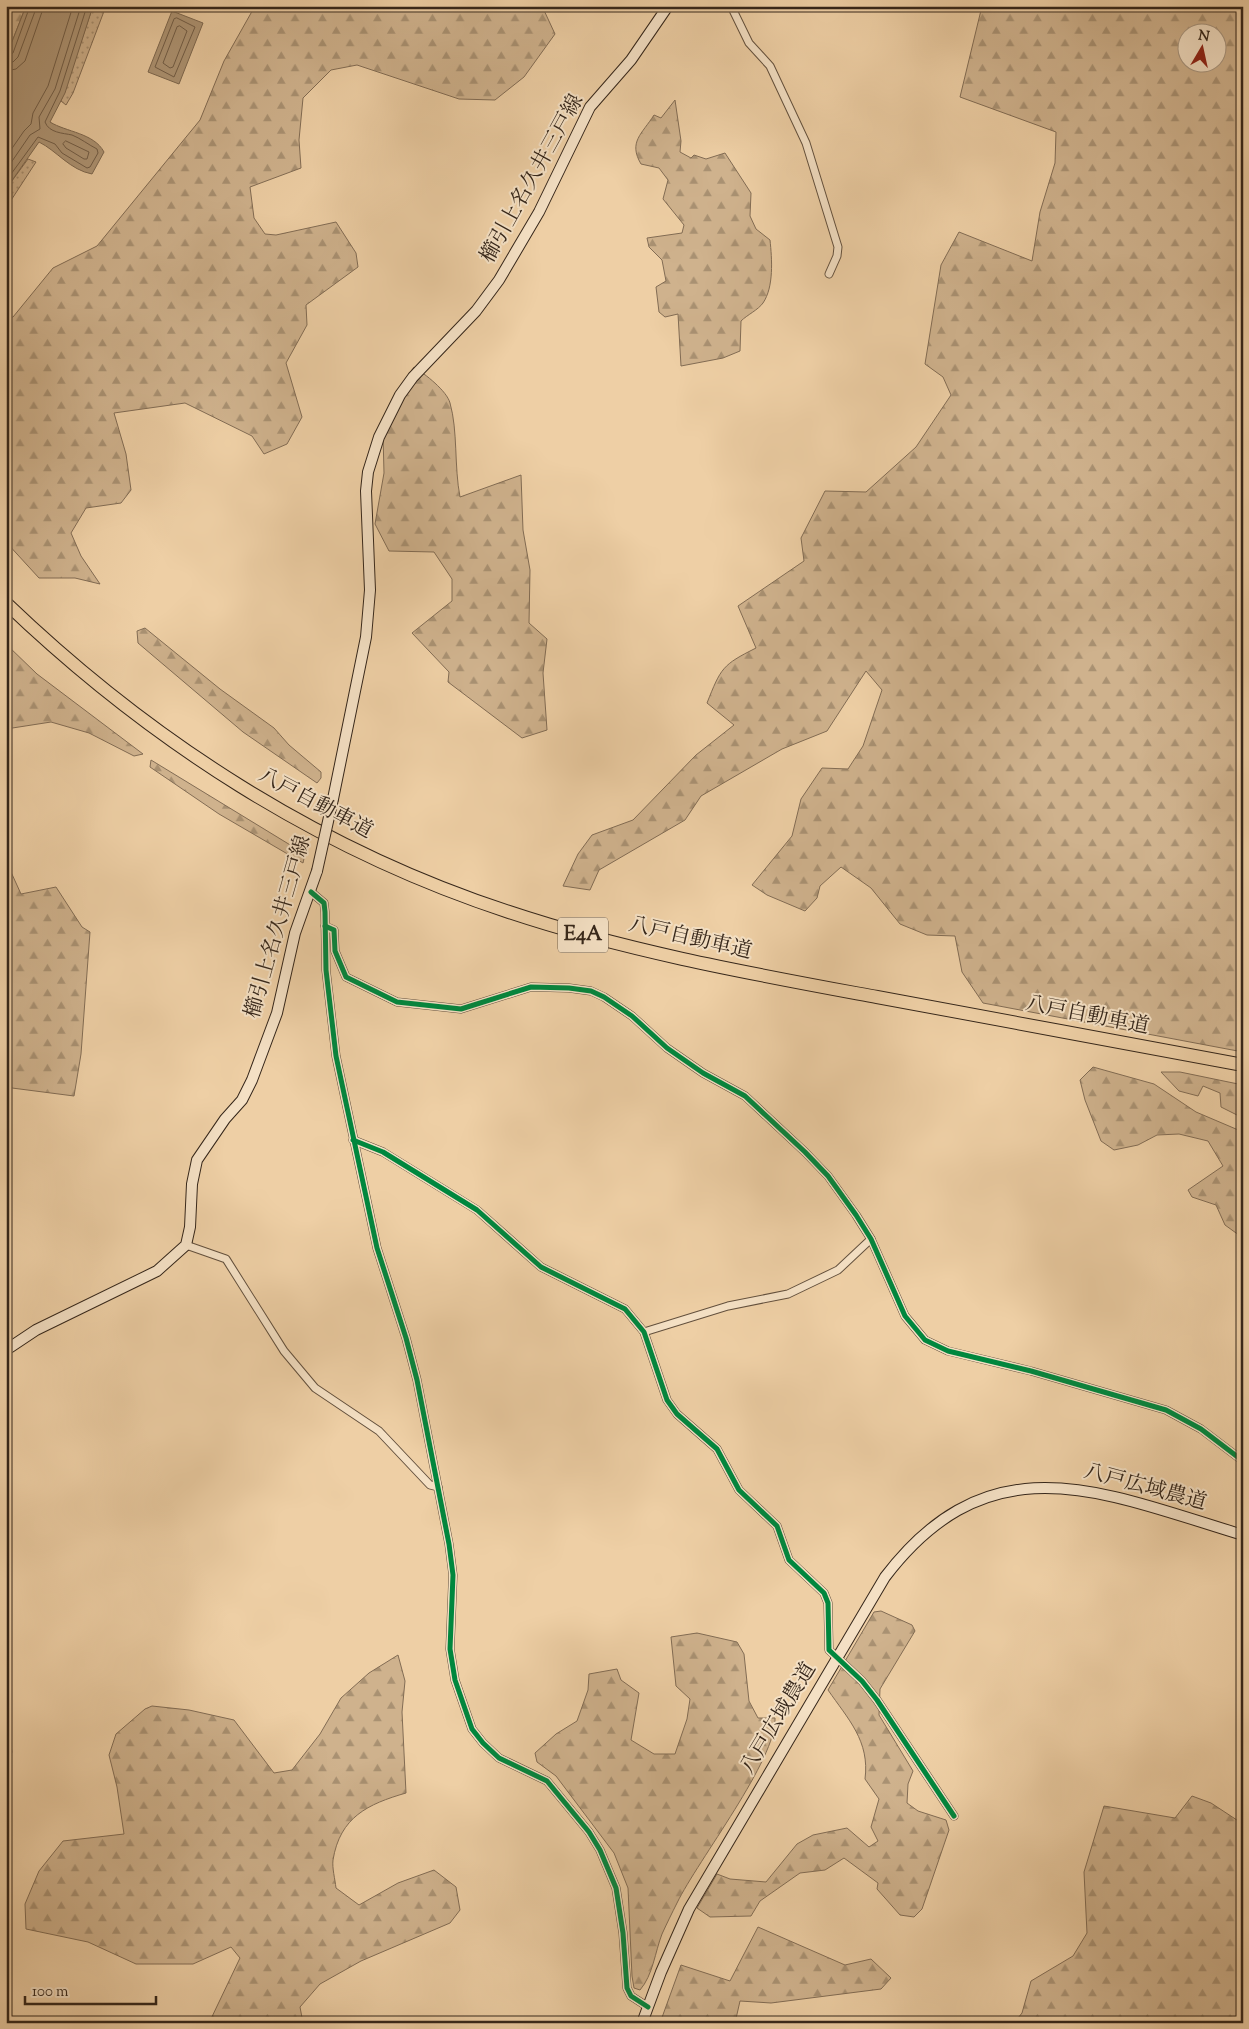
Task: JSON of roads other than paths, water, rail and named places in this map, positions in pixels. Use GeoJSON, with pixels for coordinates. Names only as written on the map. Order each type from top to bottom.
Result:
{"type":"FeatureCollection","features":[{"type":"Feature","properties":{"kind":"highway","name":"八戸自動車道"},"geometry":{"type":"LineString","coordinates":[[6,603],[46,642],[104,691],[162,735],[242,787],[351,847],[416,877],[506,911],[569,931],[702,964],[1243,1065]]}},
{"type":"Feature","properties":{"kind":"highway","name":"八戸自動車道"},"geometry":{"type":"LineString","coordinates":[[6,614],[99,697],[156,740],[237,794],[352,857],[414,885],[500,918],[566,938],[700,971],[1243,1073]]}},
{"type":"Feature","properties":{"kind":"main road","name":"櫛引上名久井三戸線"},"geometry":{"type":"LineString","coordinates":[[186,1245],[190,1227],[194,1167],[225,1118],[242,1100],[252,1080],[277,1013],[298,924],[312,892],[317,871],[366,637],[370,590],[366,491],[368,472],[378,437],[400,395],[413,378],[476,311],[499,280],[544,203],[590,107],[631,60],[668,6]]}},
{"type":"Feature","properties":{"kind":"main road"},"geometry":{"type":"LineString","coordinates":[[6,1350],[36,1330],[156,1271],[186,1245]]}},
{"type":"Feature","properties":{"kind":"main road","name":"八戸広域農道"},"geometry":{"type":"LineString","coordinates":[[642,2023],[664,1963],[689,1909],[885,1577],[909,1546],[953,1513],[998,1494],[1040,1487],[1078,1488],[1118,1497],[1243,1535]]}},
{"type":"Feature","properties":{"kind":"street"},"geometry":{"type":"LineString","coordinates":[[731,6],[749,43],[775,74],[806,143],[838,248],[837,256],[829,274]]}},
{"type":"Feature","properties":{"kind":"street"},"geometry":{"type":"LineString","coordinates":[[312,892],[324,903],[326,970],[330,1010],[353,1140],[377,1248],[406,1338],[417,1380],[452,1562],[451,1663],[472,1729],[498,1758],[547,1781],[593,1838],[616,1888],[623,1933],[627,1988],[631,1996],[648,2007]]}},
{"type":"Feature","properties":{"kind":"street"},"geometry":{"type":"LineString","coordinates":[[325,926],[334,930],[335,951],[346,977],[397,1002],[461,1009],[531,987],[569,988],[591,991],[604,997],[632,1016],[668,1048],[704,1073],[745,1096],[771,1118],[828,1176],[871,1239],[905,1316],[925,1340],[934,1346],[1049,1376],[1166,1410],[1202,1429],[1243,1461]]}},
{"type":"Feature","properties":{"kind":"street"},"geometry":{"type":"LineString","coordinates":[[353,1140],[382,1152],[477,1210],[541,1267],[625,1309],[644,1332],[667,1400],[677,1414],[717,1449],[739,1490],[778,1526],[789,1560],[824,1592],[829,1614],[829,1650],[862,1681],[877,1700],[954,1816]]}},
{"type":"Feature","properties":{"kind":"street"},"geometry":{"type":"LineString","coordinates":[[644,1332],[728,1306],[788,1294],[838,1270],[871,1239]]}},
{"type":"Feature","properties":{"kind":"street"},"geometry":{"type":"LineString","coordinates":[[186,1245],[226,1259],[284,1351],[315,1388],[379,1431],[430,1485],[438,1487]]}},
{"type":"Feature","properties":{"kind":"water"},"geometry":{"type":"Polygon","coordinates":[[[26,6],[93,6],[65,93],[50,122],[87,137],[94,141],[104,152],[92,174],[77,169],[39,142],[6,189],[6,57],[26,6]]]}},
{"type":"Feature","properties":{"kind":"water"},"geometry":{"type":"Polygon","coordinates":[[[172,11],[203,23],[179,84],[148,72],[172,11]]]}}]}
